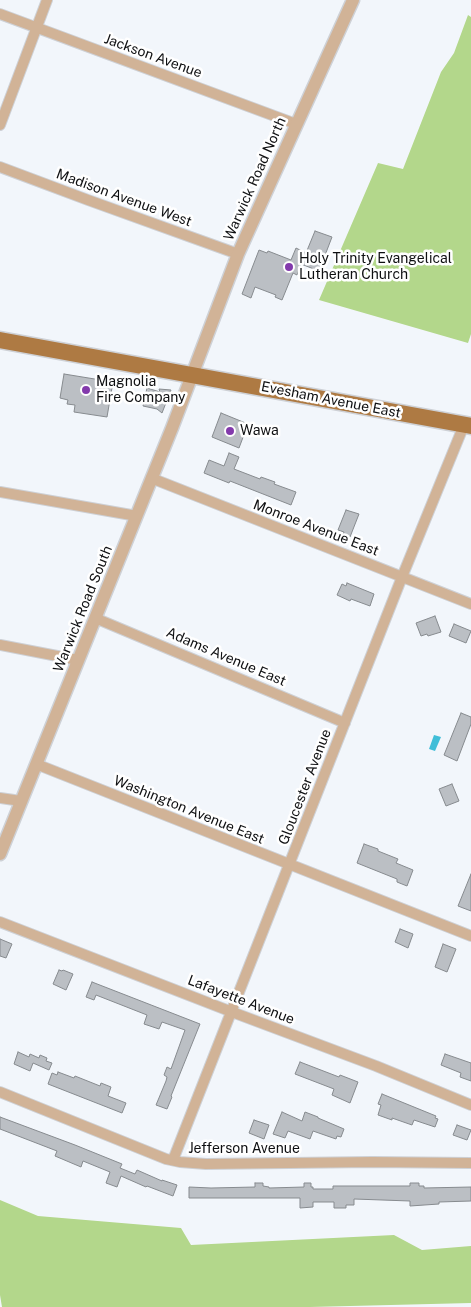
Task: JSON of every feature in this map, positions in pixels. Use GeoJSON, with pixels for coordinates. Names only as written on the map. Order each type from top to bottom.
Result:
{"type":"FeatureCollection","features":[{"type":"Feature","properties":{"kind":"main road","name":"Evesham Avenue East"},"geometry":{"type":"LineString","coordinates":[[0,340],[467,425]]}},
{"type":"Feature","properties":{"kind":"street"},"geometry":{"type":"LineString","coordinates":[[0,125],[47,0]]}},
{"type":"Feature","properties":{"kind":"street","name":"Warwick Road North"},"geometry":{"type":"LineString","coordinates":[[192,374],[238,254],[353,0]]}},
{"type":"Feature","properties":{"kind":"street","name":"Jackson Avenue"},"geometry":{"type":"LineString","coordinates":[[0,14],[296,124]]}},
{"type":"Feature","properties":{"kind":"street","name":"Madison Avenue West"},"geometry":{"type":"LineString","coordinates":[[0,167],[238,254]]}},
{"type":"Feature","properties":{"kind":"street","name":"Warwick Road South"},"geometry":{"type":"LineString","coordinates":[[0,854],[137,516],[192,374]]}},
{"type":"Feature","properties":{"kind":"street","name":"Gloucester Avenue"},"geometry":{"type":"LineString","coordinates":[[173,1160],[402,577],[467,425]]}},
{"type":"Feature","properties":{"kind":"street","name":"Monroe Avenue East"},"geometry":{"type":"LineString","coordinates":[[151,478],[471,604]]}},
{"type":"Feature","properties":{"kind":"street"},"geometry":{"type":"LineString","coordinates":[[0,492],[137,516]]}},
{"type":"Feature","properties":{"kind":"street","name":"Adams Avenue East"},"geometry":{"type":"LineString","coordinates":[[95,618],[345,723]]}},
{"type":"Feature","properties":{"kind":"street"},"geometry":{"type":"LineString","coordinates":[[0,645],[78,660]]}},
{"type":"Feature","properties":{"kind":"street","name":"Washington Avenue East"},"geometry":{"type":"LineString","coordinates":[[36,764],[471,936]]}},
{"type":"Feature","properties":{"kind":"street"},"geometry":{"type":"LineString","coordinates":[[0,798],[21,801]]}},
{"type":"Feature","properties":{"kind":"street","name":"Lafayette Avenue"},"geometry":{"type":"LineString","coordinates":[[0,922],[376,1066],[471,1105]]}},
{"type":"Feature","properties":{"kind":"street","name":"Jefferson Avenue"},"geometry":{"type":"LineString","coordinates":[[0,1092],[180,1162],[206,1164],[471,1163]]}},
{"type":"Feature","properties":{"kind":"green space"},"geometry":{"type":"Polygon","coordinates":[[[468,15],[471,17],[471,334],[468,343],[319,300],[378,163],[403,169],[441,72],[454,53],[468,15]]]}},
{"type":"Feature","properties":{"kind":"green space"},"geometry":{"type":"Polygon","coordinates":[[[0,1200],[38,1216],[181,1228],[191,1245],[394,1235],[422,1250],[471,1246],[471,1303],[310,1307],[2,1307],[0,1295],[0,1200]]]}},
{"type":"Feature","properties":{"kind":"water"},"geometry":{"type":"Polygon","coordinates":[[[434,735],[441,737],[435,751],[429,749],[434,735]]]}},
{"type":"Feature","properties":{"kind":"building","name":"Holy Trinity Evangelical Lutheran Church"},"geometry":{"type":"Polygon","coordinates":[[[315,231],[332,237],[319,271],[301,264],[297,275],[293,273],[282,300],[275,297],[276,295],[255,287],[251,298],[242,294],[259,250],[267,253],[268,251],[291,260],[296,248],[306,253],[315,231]]]}},
{"type":"Feature","properties":{"kind":"building","name":"Magnolia Fire Company"},"geometry":{"type":"Polygon","coordinates":[[[64,374],[113,382],[107,417],[74,412],[75,405],[67,404],[68,400],[60,398],[64,374]]]}},
{"type":"Feature","properties":{"kind":"building"},"geometry":{"type":"Polygon","coordinates":[[[147,388],[160,392],[159,389],[171,390],[162,413],[157,409],[143,406],[147,388]]]}},
{"type":"Feature","properties":{"kind":"building","name":"Wawa"},"geometry":{"type":"Polygon","coordinates":[[[221,413],[248,424],[239,448],[212,437],[221,413]]]}},
{"type":"Feature","properties":{"kind":"building"},"geometry":{"type":"Polygon","coordinates":[[[229,453],[239,457],[234,469],[260,479],[261,477],[275,482],[274,484],[296,492],[291,505],[204,473],[209,460],[224,466],[229,453]]]}},
{"type":"Feature","properties":{"kind":"building"},"geometry":{"type":"Polygon","coordinates":[[[346,510],[359,514],[350,537],[343,535],[344,532],[338,530],[346,510]]]}},
{"type":"Feature","properties":{"kind":"building"},"geometry":{"type":"Polygon","coordinates":[[[347,583],[374,594],[370,606],[351,599],[350,601],[337,595],[342,584],[346,586],[347,583]]]}},
{"type":"Feature","properties":{"kind":"building"},"geometry":{"type":"Polygon","coordinates":[[[435,616],[441,632],[421,636],[416,623],[435,616]]]}},
{"type":"Feature","properties":{"kind":"building"},"geometry":{"type":"Polygon","coordinates":[[[454,624],[471,631],[466,643],[449,636],[454,624]]]}},
{"type":"Feature","properties":{"kind":"building"},"geometry":{"type":"Polygon","coordinates":[[[461,713],[471,717],[471,724],[457,761],[444,755],[461,713]]]}},
{"type":"Feature","properties":{"kind":"building"},"geometry":{"type":"Polygon","coordinates":[[[452,784],[459,801],[446,806],[439,789],[452,784]]]}},
{"type":"Feature","properties":{"kind":"building"},"geometry":{"type":"Polygon","coordinates":[[[364,844],[398,859],[396,863],[413,870],[407,886],[397,882],[397,879],[357,863],[364,844]]]}},
{"type":"Feature","properties":{"kind":"building"},"geometry":{"type":"Polygon","coordinates":[[[471,874],[471,911],[458,906],[471,874]]]}},
{"type":"Feature","properties":{"kind":"building"},"geometry":{"type":"Polygon","coordinates":[[[400,929],[413,934],[408,948],[395,942],[400,929]]]}},
{"type":"Feature","properties":{"kind":"building"},"geometry":{"type":"Polygon","coordinates":[[[0,939],[12,944],[6,958],[0,956],[0,939]]]}},
{"type":"Feature","properties":{"kind":"building"},"geometry":{"type":"Polygon","coordinates":[[[443,944],[456,949],[447,972],[435,967],[443,944]]]}},
{"type":"Feature","properties":{"kind":"building"},"geometry":{"type":"Polygon","coordinates":[[[59,970],[73,974],[66,990],[53,984],[59,970]]]}},
{"type":"Feature","properties":{"kind":"building"},"geometry":{"type":"Polygon","coordinates":[[[92,982],[200,1024],[167,1109],[156,1105],[166,1081],[167,1077],[164,1075],[167,1067],[171,1069],[185,1030],[162,1022],[159,1029],[144,1024],[147,1015],[96,995],[94,1000],[86,997],[92,982]]]}},
{"type":"Feature","properties":{"kind":"building"},"geometry":{"type":"Polygon","coordinates":[[[18,1052],[29,1057],[30,1054],[39,1058],[40,1055],[47,1058],[46,1061],[52,1063],[49,1070],[33,1063],[30,1071],[14,1064],[18,1052]]]}},
{"type":"Feature","properties":{"kind":"building"},"geometry":{"type":"Polygon","coordinates":[[[445,1054],[471,1063],[471,1081],[460,1077],[461,1073],[441,1065],[445,1054]]]}},
{"type":"Feature","properties":{"kind":"building"},"geometry":{"type":"Polygon","coordinates":[[[300,1062],[358,1082],[350,1103],[332,1095],[334,1089],[295,1074],[300,1062]]]}},
{"type":"Feature","properties":{"kind":"building"},"geometry":{"type":"Polygon","coordinates":[[[58,1072],[74,1078],[75,1076],[100,1086],[101,1083],[111,1087],[108,1096],[126,1103],[122,1113],[48,1084],[52,1073],[57,1075],[58,1072]]]}},
{"type":"Feature","properties":{"kind":"building"},"geometry":{"type":"Polygon","coordinates":[[[382,1094],[436,1116],[435,1118],[438,1119],[435,1127],[414,1120],[412,1125],[378,1115],[381,1105],[378,1104],[382,1094]]]}},
{"type":"Feature","properties":{"kind":"building"},"geometry":{"type":"Polygon","coordinates":[[[282,1112],[302,1121],[305,1112],[344,1129],[341,1137],[337,1136],[336,1139],[313,1131],[310,1139],[288,1131],[285,1138],[273,1134],[282,1112]]]}},
{"type":"Feature","properties":{"kind":"building"},"geometry":{"type":"Polygon","coordinates":[[[0,1117],[122,1164],[120,1168],[135,1174],[137,1170],[162,1181],[177,1185],[173,1196],[121,1176],[117,1187],[106,1183],[110,1172],[83,1161],[81,1167],[55,1156],[57,1151],[0,1129],[0,1117]]]}},
{"type":"Feature","properties":{"kind":"building"},"geometry":{"type":"Polygon","coordinates":[[[254,1120],[269,1125],[264,1139],[249,1133],[254,1120]]]}},
{"type":"Feature","properties":{"kind":"building"},"geometry":{"type":"Polygon","coordinates":[[[457,1125],[471,1130],[467,1140],[453,1135],[457,1125]]]}},
{"type":"Feature","properties":{"kind":"building"},"geometry":{"type":"Polygon","coordinates":[[[255,1183],[263,1183],[263,1186],[269,1188],[304,1187],[304,1183],[311,1183],[313,1189],[333,1189],[333,1186],[410,1186],[410,1183],[419,1183],[419,1186],[424,1186],[424,1188],[471,1187],[471,1201],[439,1202],[439,1204],[410,1206],[410,1201],[354,1199],[354,1205],[346,1205],[346,1208],[334,1208],[334,1202],[313,1202],[313,1207],[300,1208],[300,1198],[189,1198],[189,1187],[255,1187],[255,1183]]]}},
{"type":"Feature","properties":{"kind":"place","name":"Holy Trinity Evangelical Lutheran Church"},"geometry":{"type":"Point","coordinates":[289,267]}},
{"type":"Feature","properties":{"kind":"place","name":"Magnolia Fire Company"},"geometry":{"type":"Point","coordinates":[86,390]}},
{"type":"Feature","properties":{"kind":"place","name":"Wawa"},"geometry":{"type":"Point","coordinates":[230,431]}}]}
